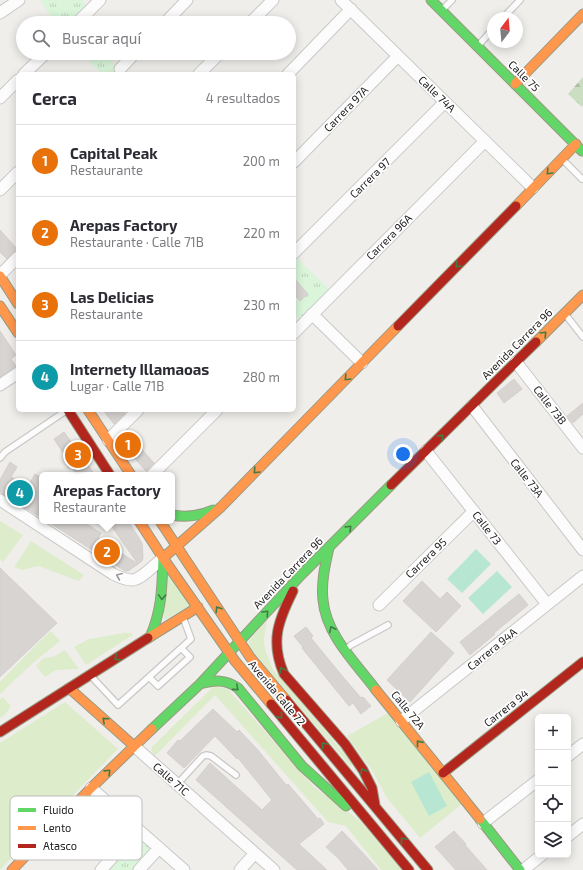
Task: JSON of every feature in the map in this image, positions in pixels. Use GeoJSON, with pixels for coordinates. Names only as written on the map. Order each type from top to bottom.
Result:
{"type":"FeatureCollection","features":[{"type":"Feature","properties":{"kind":"main road","name":"Calle 75"},"geometry":{"type":"LineString","coordinates":[[431,0],[583,152]]}},
{"type":"Feature","properties":{"kind":"main road"},"geometry":{"type":"LineString","coordinates":[[515,84],[583,14]]}},
{"type":"Feature","properties":{"kind":"main road"},"geometry":{"type":"LineString","coordinates":[[150,637],[158,623],[162,606],[163,558],[221,507],[576,144]]}},
{"type":"Feature","properties":{"kind":"main road"},"geometry":{"type":"LineString","coordinates":[[0,276],[16,301]]}},
{"type":"Feature","properties":{"kind":"main road","name":"Avenida Carrera 96"},"geometry":{"type":"LineString","coordinates":[[83,796],[200,684],[301,575],[583,294]]}},
{"type":"Feature","properties":{"kind":"main road"},"geometry":{"type":"LineString","coordinates":[[1,309],[16,331]]}},
{"type":"Feature","properties":{"kind":"main road"},"geometry":{"type":"LineString","coordinates":[[69,412],[108,472]]}},
{"type":"Feature","properties":{"kind":"main road"},"geometry":{"type":"LineString","coordinates":[[89,412],[129,472]]}},
{"type":"Feature","properties":{"kind":"main road"},"geometry":{"type":"LineString","coordinates":[[175,516],[184,517],[199,515],[221,507]]}},
{"type":"Feature","properties":{"kind":"main road","name":"Avenida Calle 72"},"geometry":{"type":"LineString","coordinates":[[141,524],[229,654],[409,870]]}},
{"type":"Feature","properties":{"kind":"main road","name":"Avenida Calle 72"},"geometry":{"type":"LineString","coordinates":[[162,524],[239,642],[270,682],[428,870]]}},
{"type":"Feature","properties":{"kind":"main road","name":"Calle 72A"},"geometry":{"type":"LineString","coordinates":[[329,547],[324,568],[322,586],[323,606],[331,629],[345,650],[521,870]]}},
{"type":"Feature","properties":{"kind":"main road"},"geometry":{"type":"LineString","coordinates":[[301,575],[278,624],[276,649],[279,664],[284,674],[344,744],[363,770],[372,788],[376,808]]}},
{"type":"Feature","properties":{"kind":"main road"},"geometry":{"type":"LineString","coordinates":[[0,732],[198,608]]}},
{"type":"Feature","properties":{"kind":"main road","name":"Carrera 94"},"geometry":{"type":"LineString","coordinates":[[443,774],[583,662]]}},
{"type":"Feature","properties":{"kind":"main road"},"geometry":{"type":"LineString","coordinates":[[200,684],[219,679],[238,688],[302,766],[315,779],[374,828]]}},
{"type":"Feature","properties":{"kind":"main road","name":"Calle 71C"},"geometry":{"type":"LineString","coordinates":[[69,688],[134,746]]}},
{"type":"Feature","properties":{"kind":"main road","name":"Avenida Carrera 96"},"geometry":{"type":"LineString","coordinates":[[13,870],[23,860]]}},
{"type":"Feature","properties":{"kind":"street"},"geometry":{"type":"LineString","coordinates":[[0,13],[19,0]]}},
{"type":"Feature","properties":{"kind":"street"},"geometry":{"type":"LineString","coordinates":[[84,16],[100,0]]}},
{"type":"Feature","properties":{"kind":"street"},"geometry":{"type":"LineString","coordinates":[[172,16],[187,0]]}},
{"type":"Feature","properties":{"kind":"street"},"geometry":{"type":"LineString","coordinates":[[257,16],[273,0]]}},
{"type":"Feature","properties":{"kind":"street","name":"Calle 74A"},"geometry":{"type":"LineString","coordinates":[[341,0],[533,188]]}},
{"type":"Feature","properties":{"kind":"street"},"geometry":{"type":"LineString","coordinates":[[290,72],[351,10]]}},
{"type":"Feature","properties":{"kind":"street","name":"Carrera 97A"},"geometry":{"type":"LineString","coordinates":[[296,160],[398,56]]}},
{"type":"Feature","properties":{"kind":"street"},"geometry":{"type":"LineString","coordinates":[[26,72],[39,60]]}},
{"type":"Feature","properties":{"kind":"street"},"geometry":{"type":"LineString","coordinates":[[120,68],[128,60]]}},
{"type":"Feature","properties":{"kind":"street"},"geometry":{"type":"LineString","coordinates":[[201,72],[213,60]]}},
{"type":"Feature","properties":{"kind":"street"},"geometry":{"type":"LineString","coordinates":[[0,98],[16,82]]}},
{"type":"Feature","properties":{"kind":"street","name":"Carrera 97"},"geometry":{"type":"LineString","coordinates":[[296,252],[445,102]]}},
{"type":"Feature","properties":{"kind":"street","name":"Carrera 96A"},"geometry":{"type":"LineString","coordinates":[[296,331],[485,142]]}},
{"type":"Feature","properties":{"kind":"street"},"geometry":{"type":"LineString","coordinates":[[0,190],[16,174]]}},
{"type":"Feature","properties":{"kind":"street"},"geometry":{"type":"LineString","coordinates":[[0,276],[16,259]]}},
{"type":"Feature","properties":{"kind":"street"},"geometry":{"type":"LineString","coordinates":[[312,314],[362,363]]}},
{"type":"Feature","properties":{"kind":"street","name":"Calle 73B"},"geometry":{"type":"LineString","coordinates":[[516,362],[583,448]]}},
{"type":"Feature","properties":{"kind":"street"},"geometry":{"type":"LineString","coordinates":[[0,385],[16,374]]}},
{"type":"Feature","properties":{"kind":"street","name":"Calle 73A"},"geometry":{"type":"LineString","coordinates":[[472,406],[583,550]]}},
{"type":"Feature","properties":{"kind":"street"},"geometry":{"type":"LineString","coordinates":[[108,440],[136,412]]}},
{"type":"Feature","properties":{"kind":"street"},"geometry":{"type":"LineString","coordinates":[[155,472],[215,412]]}},
{"type":"Feature","properties":{"kind":"street","name":"Calle 73"},"geometry":{"type":"LineString","coordinates":[[426,451],[547,604]]}},
{"type":"Feature","properties":{"kind":"street"},"geometry":{"type":"LineString","coordinates":[[0,500],[121,578],[128,580],[137,579],[163,558]]}},
{"type":"Feature","properties":{"kind":"street","name":"Carrera 95"},"geometry":{"type":"LineString","coordinates":[[379,604],[474,511]]}},
{"type":"Feature","properties":{"kind":"street","name":"Carrera 94A"},"geometry":{"type":"LineString","coordinates":[[401,721],[583,576]]}},
{"type":"Feature","properties":{"kind":"street"},"geometry":{"type":"LineString","coordinates":[[571,754],[583,744]]}},
{"type":"Feature","properties":{"kind":"street","name":"Calle 71C"},"geometry":{"type":"LineString","coordinates":[[134,746],[179,782],[274,870]]}},
{"type":"Feature","properties":{"kind":"street"},"geometry":{"type":"LineString","coordinates":[[483,823],[535,782]]}},
{"type":"Feature","properties":{"kind":"street"},"geometry":{"type":"LineString","coordinates":[[91,788],[100,796]]}},
{"type":"Feature","properties":{"kind":"street"},"geometry":{"type":"LineString","coordinates":[[571,834],[583,824]]}},
{"type":"Feature","properties":{"kind":"street"},"geometry":{"type":"LineString","coordinates":[[142,833],[184,870]]}},
{"type":"Feature","properties":{"kind":"street"},"geometry":{"type":"LineString","coordinates":[[138,870],[158,848]]}},
{"type":"Feature","properties":{"kind":"street"},"geometry":{"type":"LineString","coordinates":[[240,870],[255,853]]}},
{"type":"Feature","properties":{"kind":"street"},"geometry":{"type":"LineString","coordinates":[[521,870],[538,858]]}},
{"type":"Feature","properties":{"kind":"street"},"geometry":{"type":"LineString","coordinates":[[102,870],[111,860]]}},
{"type":"Feature","properties":{"kind":"lane"},"geometry":{"type":"LineString","coordinates":[[442,10],[452,0]]}},
{"type":"Feature","properties":{"kind":"lane"},"geometry":{"type":"LineString","coordinates":[[509,12],[520,0]]}},
{"type":"Feature","properties":{"kind":"lane"},"geometry":{"type":"LineString","coordinates":[[477,46],[487,35]]}},
{"type":"Feature","properties":{"kind":"lane"},"geometry":{"type":"LineString","coordinates":[[562,159],[582,179]]}},
{"type":"Feature","properties":{"kind":"lane"},"geometry":{"type":"LineString","coordinates":[[564,313],[583,337]]}},
{"type":"Feature","properties":{"kind":"lane"},"geometry":{"type":"LineString","coordinates":[[0,458],[5,452],[65,412]]}},
{"type":"Feature","properties":{"kind":"lane"},"geometry":{"type":"LineString","coordinates":[[90,675],[118,705],[191,639],[183,616]]}},
{"type":"Feature","properties":{"kind":"lane"},"geometry":{"type":"LineString","coordinates":[[345,650],[388,626]]}},
{"type":"Feature","properties":{"kind":"lane"},"geometry":{"type":"LineString","coordinates":[[149,677],[158,686],[190,657],[181,648]]}},
{"type":"Feature","properties":{"kind":"lane"},"geometry":{"type":"LineString","coordinates":[[179,782],[203,756],[206,755],[211,756],[236,775]]}},
{"type":"Feature","properties":{"kind":"green space"},"geometry":{"type":"Polygon","coordinates":[[[40,0],[82,0],[90,10],[84,16],[50,16],[40,0]]]}},
{"type":"Feature","properties":{"kind":"green space"},"geometry":{"type":"Polygon","coordinates":[[[87,60],[110,60],[123,72],[100,72],[87,60]]]}},
{"type":"Feature","properties":{"kind":"green space"},"geometry":{"type":"Polygon","coordinates":[[[583,77],[583,105],[582,107],[568,94],[583,77]]]}},
{"type":"Feature","properties":{"kind":"green space"},"geometry":{"type":"Polygon","coordinates":[[[296,257],[331,291],[302,321],[296,316],[296,257]]]}},
{"type":"Feature","properties":{"kind":"green space"},"geometry":{"type":"Polygon","coordinates":[[[0,521],[23,535],[3,562],[0,559],[0,521]]]}},
{"type":"Feature","properties":{"kind":"green space"},"geometry":{"type":"Polygon","coordinates":[[[31,541],[84,575],[79,581],[38,566],[22,570],[14,567],[31,541]]]}},
{"type":"Feature","properties":{"kind":"green space"},"geometry":{"type":"Polygon","coordinates":[[[476,549],[491,564],[462,593],[447,579],[476,549]]]}},
{"type":"Feature","properties":{"kind":"green space"},"geometry":{"type":"Polygon","coordinates":[[[165,570],[191,605],[164,620],[165,570]]]}},
{"type":"Feature","properties":{"kind":"green space"},"geometry":{"type":"Polygon","coordinates":[[[497,571],[512,587],[483,614],[468,598],[497,571]]]}},
{"type":"Feature","properties":{"kind":"green space"},"geometry":{"type":"Polygon","coordinates":[[[267,620],[264,639],[265,649],[273,670],[352,763],[351,767],[249,647],[249,641],[267,620]]]}},
{"type":"Feature","properties":{"kind":"green space"},"geometry":{"type":"Polygon","coordinates":[[[51,631],[60,641],[33,663],[0,694],[0,682],[51,631]]]}},
{"type":"Feature","properties":{"kind":"green space"},"geometry":{"type":"Polygon","coordinates":[[[131,633],[133,635],[86,665],[74,647],[89,639],[131,633]]]}},
{"type":"Feature","properties":{"kind":"green space"},"geometry":{"type":"Polygon","coordinates":[[[65,650],[79,669],[56,670],[45,677],[36,666],[43,658],[53,657],[65,650]]]}},
{"type":"Feature","properties":{"kind":"green space"},"geometry":{"type":"Polygon","coordinates":[[[217,686],[228,689],[314,787],[359,820],[402,870],[381,870],[346,826],[328,822],[215,695],[155,756],[151,751],[152,747],[212,688],[217,686]]]}},
{"type":"Feature","properties":{"kind":"green space"},"geometry":{"type":"Polygon","coordinates":[[[3,697],[11,706],[4,716],[0,718],[0,699],[3,697]]]}},
{"type":"Feature","properties":{"kind":"green space"},"geometry":{"type":"Polygon","coordinates":[[[65,702],[118,749],[72,796],[10,796],[10,860],[0,870],[0,743],[65,702]]]}},
{"type":"Feature","properties":{"kind":"green space"},"geometry":{"type":"Polygon","coordinates":[[[388,713],[462,804],[420,838],[387,798],[372,770],[347,736],[388,713]]]}},
{"type":"Feature","properties":{"kind":"green space"},"geometry":{"type":"Polygon","coordinates":[[[429,772],[447,806],[429,816],[411,782],[429,772]]]}},
{"type":"Feature","properties":{"kind":"green space"},"geometry":{"type":"Polygon","coordinates":[[[142,841],[151,849],[142,859],[142,841]]]}},
{"type":"Feature","properties":{"kind":"green space"},"geometry":{"type":"Polygon","coordinates":[[[116,860],[141,860],[132,870],[107,870],[116,860]]]}},
{"type":"Feature","properties":{"kind":"building"},"geometry":{"type":"Polygon","coordinates":[[[0,230],[16,248],[16,251],[7,259],[0,252],[0,230]]]}},
{"type":"Feature","properties":{"kind":"building"},"geometry":{"type":"Polygon","coordinates":[[[296,280],[308,294],[300,301],[296,296],[296,280]]]}},
{"type":"Feature","properties":{"kind":"building"},"geometry":{"type":"Polygon","coordinates":[[[0,331],[16,355],[11,359],[16,366],[0,377],[0,331]]]}},
{"type":"Feature","properties":{"kind":"building"},"geometry":{"type":"Polygon","coordinates":[[[514,379],[522,389],[504,403],[497,393],[514,379]]]}},
{"type":"Feature","properties":{"kind":"building"},"geometry":{"type":"Polygon","coordinates":[[[583,403],[583,414],[573,423],[567,416],[583,403]]]}},
{"type":"Feature","properties":{"kind":"building"},"geometry":{"type":"Polygon","coordinates":[[[105,412],[124,412],[125,413],[114,424],[105,412]]]}},
{"type":"Feature","properties":{"kind":"building"},"geometry":{"type":"Polygon","coordinates":[[[64,432],[93,472],[75,472],[71,466],[69,468],[64,459],[66,457],[54,439],[64,432]]]}},
{"type":"Feature","properties":{"kind":"building"},"geometry":{"type":"Polygon","coordinates":[[[126,432],[154,463],[146,471],[129,452],[131,450],[120,438],[126,432]]]}},
{"type":"Feature","properties":{"kind":"building"},"geometry":{"type":"Polygon","coordinates":[[[10,462],[17,467],[11,477],[28,486],[35,474],[39,476],[39,516],[0,492],[0,480],[10,462]]]}},
{"type":"Feature","properties":{"kind":"building"},"geometry":{"type":"Polygon","coordinates":[[[52,524],[87,524],[101,533],[98,538],[138,564],[128,571],[125,571],[52,524]]]}},
{"type":"Feature","properties":{"kind":"building"},"geometry":{"type":"Polygon","coordinates":[[[110,524],[130,524],[142,543],[143,558],[138,564],[110,524]]]}},
{"type":"Feature","properties":{"kind":"building"},"geometry":{"type":"Polygon","coordinates":[[[0,568],[57,623],[0,677],[0,568]]]}},
{"type":"Feature","properties":{"kind":"building"},"geometry":{"type":"Polygon","coordinates":[[[422,581],[440,599],[447,592],[461,606],[436,632],[403,601],[422,581]]]}},
{"type":"Feature","properties":{"kind":"building"},"geometry":{"type":"Polygon","coordinates":[[[519,594],[528,605],[470,655],[460,642],[519,594]]]}},
{"type":"Feature","properties":{"kind":"building"},"geometry":{"type":"Polygon","coordinates":[[[306,627],[313,636],[311,638],[343,677],[361,698],[363,697],[371,706],[361,714],[353,703],[349,706],[294,636],[306,627]]]}},
{"type":"Feature","properties":{"kind":"building"},"geometry":{"type":"Polygon","coordinates":[[[431,632],[454,653],[410,702],[387,680],[431,632]]]}},
{"type":"Feature","properties":{"kind":"building"},"geometry":{"type":"Polygon","coordinates":[[[213,709],[237,732],[239,730],[257,749],[287,786],[288,784],[318,819],[320,818],[324,824],[299,844],[327,870],[297,870],[196,780],[210,763],[262,810],[272,800],[238,758],[237,759],[215,736],[184,768],[167,753],[178,740],[180,741],[213,709]]]}},
{"type":"Feature","properties":{"kind":"building"},"geometry":{"type":"Polygon","coordinates":[[[342,831],[378,870],[348,870],[326,847],[342,831]]]}},
{"type":"Feature","properties":{"kind":"building"},"geometry":{"type":"Polygon","coordinates":[[[454,831],[487,870],[456,870],[435,847],[454,831]]]}},
{"type":"Feature","properties":{"kind":"traffic: fast"},"geometry":{"type":"LineString","coordinates":[[431,0],[582,151]]}},
{"type":"Feature","properties":{"kind":"traffic: fast"},"geometry":{"type":"LineString","coordinates":[[152,729],[200,684],[301,575],[391,485]]}},
{"type":"Feature","properties":{"kind":"traffic: fast"},"geometry":{"type":"LineString","coordinates":[[175,515],[193,516],[213,510]]}},
{"type":"Feature","properties":{"kind":"traffic: fast"},"geometry":{"type":"LineString","coordinates":[[329,548],[323,581],[325,613],[343,648],[376,690]]}},
{"type":"Feature","properties":{"kind":"traffic: fast"},"geometry":{"type":"LineString","coordinates":[[150,637],[159,608],[162,589],[163,558]]}},
{"type":"Feature","properties":{"kind":"traffic: fast"},"geometry":{"type":"LineString","coordinates":[[200,684],[220,681],[229,683],[238,688],[302,766],[346,806]]}},
{"type":"Feature","properties":{"kind":"traffic: fast"},"geometry":{"type":"LineString","coordinates":[[480,819],[520,870]]}},
{"type":"Feature","properties":{"kind":"traffic: slow"},"geometry":{"type":"LineString","coordinates":[[515,84],[583,14]]}},
{"type":"Feature","properties":{"kind":"traffic: slow"},"geometry":{"type":"LineString","coordinates":[[516,206],[576,144]]}},
{"type":"Feature","properties":{"kind":"traffic: slow"},"geometry":{"type":"LineString","coordinates":[[0,276],[16,301]]}},
{"type":"Feature","properties":{"kind":"traffic: slow"},"geometry":{"type":"LineString","coordinates":[[536,342],[583,295]]}},
{"type":"Feature","properties":{"kind":"traffic: slow"},"geometry":{"type":"LineString","coordinates":[[0,306],[16,330]]}},
{"type":"Feature","properties":{"kind":"traffic: slow"},"geometry":{"type":"LineString","coordinates":[[163,558],[221,507],[398,326]]}},
{"type":"Feature","properties":{"kind":"traffic: slow"},"geometry":{"type":"LineString","coordinates":[[89,412],[129,472]]}},
{"type":"Feature","properties":{"kind":"traffic: slow"},"geometry":{"type":"LineString","coordinates":[[141,524],[235,661],[271,704]]}},
{"type":"Feature","properties":{"kind":"traffic: slow"},"geometry":{"type":"LineString","coordinates":[[162,524],[250,657],[286,700]]}},
{"type":"Feature","properties":{"kind":"traffic: slow"},"geometry":{"type":"LineString","coordinates":[[148,638],[198,607]]}},
{"type":"Feature","properties":{"kind":"traffic: slow"},"geometry":{"type":"LineString","coordinates":[[69,688],[134,746]]}},
{"type":"Feature","properties":{"kind":"traffic: slow"},"geometry":{"type":"LineString","coordinates":[[376,690],[480,819]]}},
{"type":"Feature","properties":{"kind":"traffic: slow"},"geometry":{"type":"LineString","coordinates":[[83,796],[152,729]]}},
{"type":"Feature","properties":{"kind":"traffic: slow"},"geometry":{"type":"LineString","coordinates":[[12,870],[22,860]]}},
{"type":"Feature","properties":{"kind":"traffic: jam"},"geometry":{"type":"LineString","coordinates":[[398,326],[516,206]]}},
{"type":"Feature","properties":{"kind":"traffic: jam"},"geometry":{"type":"LineString","coordinates":[[391,485],[536,342]]}},
{"type":"Feature","properties":{"kind":"traffic: jam"},"geometry":{"type":"LineString","coordinates":[[69,412],[108,472]]}},
{"type":"Feature","properties":{"kind":"traffic: jam"},"geometry":{"type":"LineString","coordinates":[[293,591],[283,612],[278,632],[277,652],[284,674],[345,744],[363,770],[372,788],[375,805]]}},
{"type":"Feature","properties":{"kind":"traffic: jam"},"geometry":{"type":"LineString","coordinates":[[0,732],[148,638]]}},
{"type":"Feature","properties":{"kind":"traffic: jam"},"geometry":{"type":"LineString","coordinates":[[443,773],[583,662]]}},
{"type":"Feature","properties":{"kind":"traffic: jam"},"geometry":{"type":"LineString","coordinates":[[286,700],[428,870]]}},
{"type":"Feature","properties":{"kind":"traffic: jam"},"geometry":{"type":"LineString","coordinates":[[271,704],[409,870]]}},
{"type":"Feature","properties":{"kind":"place","name":"Capital Peak"},"geometry":{"type":"Point","coordinates":[128,445]}},
{"type":"Feature","properties":{"kind":"place","name":"Las Delicias"},"geometry":{"type":"Point","coordinates":[78,455]}},
{"type":"Feature","properties":{"kind":"place","name":"Internety Illamaoas"},"geometry":{"type":"Point","coordinates":[20,493]}},
{"type":"Feature","properties":{"kind":"place","name":"Arepas Factory"},"geometry":{"type":"Point","coordinates":[107,552]}}]}
